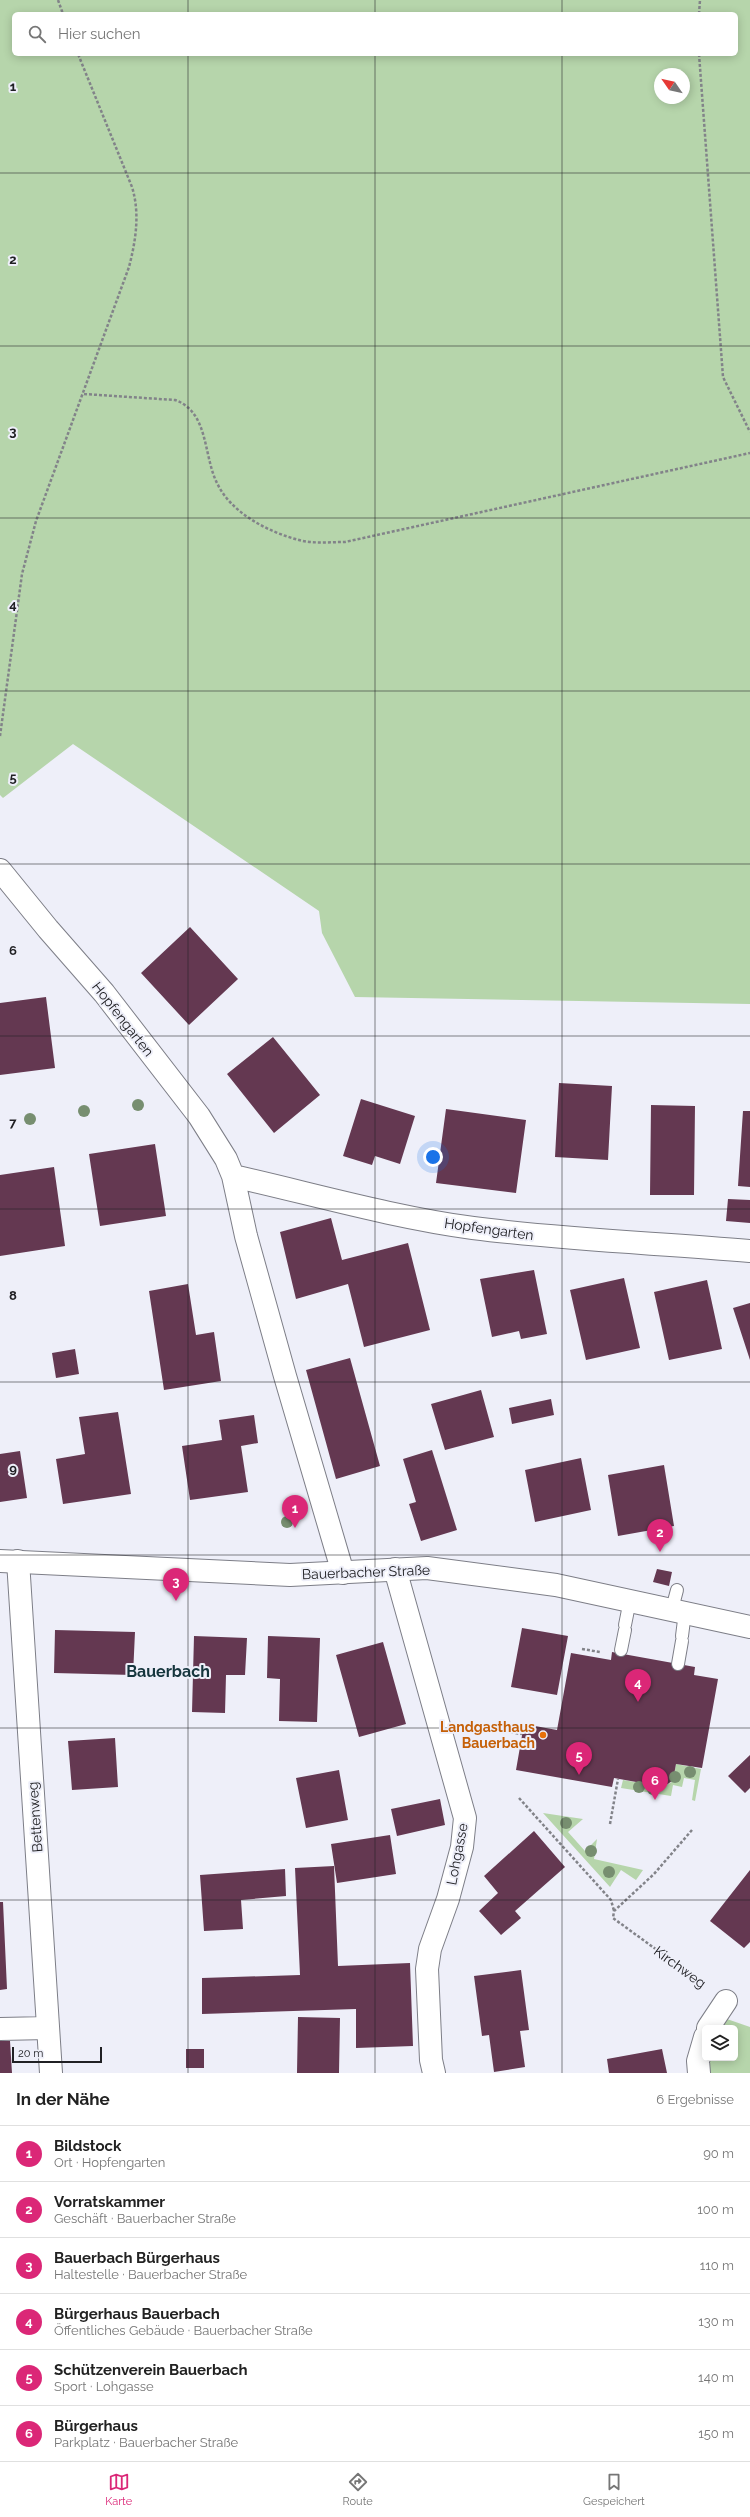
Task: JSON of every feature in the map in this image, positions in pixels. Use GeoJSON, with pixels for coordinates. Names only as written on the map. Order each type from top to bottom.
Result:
{"type":"FeatureCollection","features":[{"type":"Feature","properties":{"kind":"street","name":"Hopfengarten"},"geometry":{"type":"LineString","coordinates":[[0,870],[48,929],[104,993],[217,1141],[233,1176],[246,1236],[343,1573]]}},
{"type":"Feature","properties":{"kind":"street","name":"Hopfengarten"},"geometry":{"type":"LineString","coordinates":[[233,1176],[406,1216],[471,1228],[537,1236],[750,1251]]}},
{"type":"Feature","properties":{"kind":"street","name":"Bauerbacher Straße"},"geometry":{"type":"LineString","coordinates":[[9,1561],[290,1575],[427,1568],[480,1574],[630,1600],[678,1604],[750,1627]]}},
{"type":"Feature","properties":{"kind":"street","name":"Bettenweg"},"geometry":{"type":"LineString","coordinates":[[9,1561],[51,2073]]}},
{"type":"Feature","properties":{"kind":"street","name":"Lohgasse"},"geometry":{"type":"LineString","coordinates":[[395,1569],[457,1788],[465,1824],[462,1847],[448,1899],[430,1949],[427,1969],[431,2060],[434,2073]]}},
{"type":"Feature","properties":{"kind":"street"},"geometry":{"type":"LineString","coordinates":[[710,2025],[726,2001]]}},
{"type":"Feature","properties":{"kind":"street"},"geometry":{"type":"LineString","coordinates":[[0,2029],[48,2028]]}},
{"type":"Feature","properties":{"kind":"street"},"geometry":{"type":"LineString","coordinates":[[699,2073],[698,2061],[702,2047]]}},
{"type":"Feature","properties":{"kind":"lane"},"geometry":{"type":"LineString","coordinates":[[621,1650],[630,1600]]}},
{"type":"Feature","properties":{"kind":"lane"},"geometry":{"type":"LineString","coordinates":[[678,1604],[682,1638],[678,1664]]}},
{"type":"Feature","properties":{"kind":"path"},"geometry":{"type":"LineString","coordinates":[[58,0],[62,12]]}},
{"type":"Feature","properties":{"kind":"path"},"geometry":{"type":"LineString","coordinates":[[700,0],[700,12]]}},
{"type":"Feature","properties":{"kind":"path"},"geometry":{"type":"LineString","coordinates":[[0,736],[22,574],[36,521],[84,394],[129,267],[137,214],[132,187],[79,56]]}},
{"type":"Feature","properties":{"kind":"path"},"geometry":{"type":"LineString","coordinates":[[700,56],[723,377],[750,432]]}},
{"type":"Feature","properties":{"kind":"path"},"geometry":{"type":"LineString","coordinates":[[84,394],[174,400],[187,406],[195,415],[206,441],[216,481],[223,495],[235,508],[249,518],[283,534],[299,540],[318,542],[352,540],[750,453]]}},
{"type":"Feature","properties":{"kind":"path"},"geometry":{"type":"LineString","coordinates":[[582,1649],[604,1653]]}},
{"type":"Feature","properties":{"kind":"path"},"geometry":{"type":"LineString","coordinates":[[438,1721],[522,1734]]}},
{"type":"Feature","properties":{"kind":"path"},"geometry":{"type":"LineString","coordinates":[[610,1824],[618,1779]]}},
{"type":"Feature","properties":{"kind":"path","name":"Kirchweg"},"geometry":{"type":"LineString","coordinates":[[519,1798],[610,1900],[614,1911],[614,1918],[726,2001]]}},
{"type":"Feature","properties":{"kind":"path"},"geometry":{"type":"LineString","coordinates":[[614,1911],[654,1874],[692,1830]]}},
{"type":"Feature","properties":{"kind":"green space"},"geometry":{"type":"Polygon","coordinates":[[[0,0],[750,0],[750,1004],[355,997],[322,933],[319,911],[73,744],[3,798],[0,795],[0,0]]]}},
{"type":"Feature","properties":{"kind":"green space"},"geometry":{"type":"Polygon","coordinates":[[[676,1764],[701,1769],[695,1801],[692,1800],[695,1780],[684,1778],[682,1787],[673,1785],[671,1796],[621,1788],[623,1780],[664,1787],[673,1781],[676,1764]]]}},
{"type":"Feature","properties":{"kind":"green space"},"geometry":{"type":"Polygon","coordinates":[[[543,1813],[583,1819],[568,1832],[585,1851],[597,1839],[594,1859],[643,1870],[636,1880],[621,1870],[610,1887],[543,1813]]]}},
{"type":"Feature","properties":{"kind":"green space"},"geometry":{"type":"Polygon","coordinates":[[[724,2018],[750,2027],[750,2073],[707,2073],[707,2061],[738,2061],[738,2025],[719,2025],[724,2018]]]}},
{"type":"Feature","properties":{"kind":"building"},"geometry":{"type":"Polygon","coordinates":[[[190,927],[238,979],[189,1025],[141,973],[190,927]]]}},
{"type":"Feature","properties":{"kind":"building"},"geometry":{"type":"Polygon","coordinates":[[[46,997],[55,1068],[0,1075],[0,1003],[46,997]]]}},
{"type":"Feature","properties":{"kind":"building"},"geometry":{"type":"Polygon","coordinates":[[[273,1037],[320,1095],[274,1133],[227,1074],[273,1037]]]}},
{"type":"Feature","properties":{"kind":"building"},"geometry":{"type":"Polygon","coordinates":[[[559,1083],[612,1086],[608,1160],[555,1157],[559,1083]]]}},
{"type":"Feature","properties":{"kind":"building"},"geometry":{"type":"Polygon","coordinates":[[[361,1099],[415,1116],[400,1164],[375,1156],[372,1165],[343,1156],[361,1099]]]}},
{"type":"Feature","properties":{"kind":"building"},"geometry":{"type":"Polygon","coordinates":[[[651,1105],[695,1106],[694,1195],[650,1195],[651,1105]]]}},
{"type":"Feature","properties":{"kind":"building"},"geometry":{"type":"Polygon","coordinates":[[[446,1109],[526,1120],[516,1193],[436,1183],[446,1109]]]}},
{"type":"Feature","properties":{"kind":"building"},"geometry":{"type":"Polygon","coordinates":[[[743,1111],[750,1111],[750,1187],[738,1186],[743,1111]]]}},
{"type":"Feature","properties":{"kind":"building"},"geometry":{"type":"Polygon","coordinates":[[[155,1144],[166,1216],[100,1226],[89,1154],[155,1144]]]}},
{"type":"Feature","properties":{"kind":"building"},"geometry":{"type":"Polygon","coordinates":[[[54,1167],[65,1246],[0,1256],[0,1175],[54,1167]]]}},
{"type":"Feature","properties":{"kind":"building"},"geometry":{"type":"Polygon","coordinates":[[[728,1199],[750,1200],[750,1223],[726,1221],[728,1199]]]}},
{"type":"Feature","properties":{"kind":"building"},"geometry":{"type":"Polygon","coordinates":[[[331,1218],[342,1260],[408,1243],[430,1330],[364,1347],[348,1284],[296,1299],[280,1232],[331,1218]]]}},
{"type":"Feature","properties":{"kind":"building"},"geometry":{"type":"Polygon","coordinates":[[[534,1270],[547,1334],[521,1339],[519,1331],[492,1337],[480,1279],[534,1270]]]}},
{"type":"Feature","properties":{"kind":"building"},"geometry":{"type":"Polygon","coordinates":[[[624,1278],[640,1348],[586,1360],[570,1290],[624,1278]]]}},
{"type":"Feature","properties":{"kind":"building"},"geometry":{"type":"Polygon","coordinates":[[[707,1280],[722,1349],[669,1360],[654,1292],[707,1280]]]}},
{"type":"Feature","properties":{"kind":"building"},"geometry":{"type":"Polygon","coordinates":[[[188,1284],[196,1335],[214,1332],[221,1381],[164,1390],[149,1291],[188,1284]]]}},
{"type":"Feature","properties":{"kind":"building"},"geometry":{"type":"Polygon","coordinates":[[[750,1303],[750,1360],[733,1308],[750,1303]]]}},
{"type":"Feature","properties":{"kind":"building"},"geometry":{"type":"Polygon","coordinates":[[[75,1349],[79,1374],[56,1378],[52,1353],[75,1349]]]}},
{"type":"Feature","properties":{"kind":"building"},"geometry":{"type":"Polygon","coordinates":[[[350,1358],[380,1466],[336,1479],[306,1370],[350,1358]]]}},
{"type":"Feature","properties":{"kind":"building"},"geometry":{"type":"Polygon","coordinates":[[[481,1390],[494,1437],[445,1450],[431,1404],[481,1390]]]}},
{"type":"Feature","properties":{"kind":"building"},"geometry":{"type":"Polygon","coordinates":[[[551,1399],[554,1415],[512,1424],[509,1408],[551,1399]]]}},
{"type":"Feature","properties":{"kind":"building"},"geometry":{"type":"Polygon","coordinates":[[[118,1412],[131,1494],[63,1504],[56,1459],[85,1454],[79,1417],[118,1412]]]}},
{"type":"Feature","properties":{"kind":"building"},"geometry":{"type":"Polygon","coordinates":[[[254,1415],[258,1443],[241,1446],[248,1492],[190,1500],[182,1446],[222,1440],[219,1420],[254,1415]]]}},
{"type":"Feature","properties":{"kind":"building"},"geometry":{"type":"Polygon","coordinates":[[[432,1450],[457,1530],[421,1541],[409,1504],[416,1502],[403,1459],[432,1450]]]}},
{"type":"Feature","properties":{"kind":"building"},"geometry":{"type":"Polygon","coordinates":[[[20,1451],[27,1498],[0,1502],[0,1454],[20,1451]]]}},
{"type":"Feature","properties":{"kind":"building"},"geometry":{"type":"Polygon","coordinates":[[[581,1458],[591,1510],[535,1522],[525,1470],[581,1458]]]}},
{"type":"Feature","properties":{"kind":"building"},"geometry":{"type":"Polygon","coordinates":[[[664,1465],[674,1526],[618,1536],[608,1475],[664,1465]]]}},
{"type":"Feature","properties":{"kind":"building"},"geometry":{"type":"Polygon","coordinates":[[[657,1569],[672,1572],[669,1586],[653,1582],[657,1569]]]}},
{"type":"Feature","properties":{"kind":"building"},"geometry":{"type":"Polygon","coordinates":[[[522,1628],[568,1636],[557,1695],[511,1687],[522,1628]]]}},
{"type":"Feature","properties":{"kind":"building"},"geometry":{"type":"Polygon","coordinates":[[[55,1630],[135,1632],[133,1675],[54,1673],[55,1630]]]}},
{"type":"Feature","properties":{"kind":"building"},"geometry":{"type":"Polygon","coordinates":[[[194,1636],[247,1638],[245,1675],[226,1675],[225,1713],[192,1712],[194,1636]]]}},
{"type":"Feature","properties":{"kind":"building"},"geometry":{"type":"Polygon","coordinates":[[[268,1636],[320,1638],[317,1722],[279,1721],[280,1679],[267,1678],[268,1636]]]}},
{"type":"Feature","properties":{"kind":"building"},"geometry":{"type":"Polygon","coordinates":[[[383,1642],[406,1724],[359,1737],[336,1655],[383,1642]]]}},
{"type":"Feature","properties":{"kind":"building"},"geometry":{"type":"Polygon","coordinates":[[[612,1652],[695,1667],[694,1675],[718,1679],[702,1768],[676,1764],[673,1780],[664,1787],[614,1778],[612,1787],[516,1770],[524,1724],[557,1730],[571,1653],[611,1660],[612,1652]]]}},
{"type":"Feature","properties":{"kind":"building"},"geometry":{"type":"Polygon","coordinates":[[[115,1738],[118,1787],[72,1790],[68,1741],[115,1738]]]}},
{"type":"Feature","properties":{"kind":"building"},"geometry":{"type":"Polygon","coordinates":[[[750,1755],[750,1788],[745,1793],[728,1776],[750,1755]]]}},
{"type":"Feature","properties":{"kind":"building"},"geometry":{"type":"Polygon","coordinates":[[[339,1770],[348,1820],[306,1828],[296,1778],[339,1770]]]}},
{"type":"Feature","properties":{"kind":"building"},"geometry":{"type":"Polygon","coordinates":[[[440,1799],[445,1825],[397,1836],[391,1809],[440,1799]]]}},
{"type":"Feature","properties":{"kind":"building"},"geometry":{"type":"Polygon","coordinates":[[[534,1831],[565,1867],[515,1911],[521,1918],[501,1935],[479,1911],[498,1893],[484,1876],[534,1831]]]}},
{"type":"Feature","properties":{"kind":"building"},"geometry":{"type":"Polygon","coordinates":[[[390,1835],[396,1874],[337,1883],[331,1844],[390,1835]]]}},
{"type":"Feature","properties":{"kind":"building"},"geometry":{"type":"Polygon","coordinates":[[[334,1866],[338,1966],[410,1963],[413,2046],[356,2048],[356,2009],[202,2014],[202,1978],[300,1975],[295,1868],[334,1866]]]}},
{"type":"Feature","properties":{"kind":"building"},"geometry":{"type":"Polygon","coordinates":[[[285,1869],[286,1896],[241,1900],[243,1929],[204,1931],[200,1875],[285,1869]]]}},
{"type":"Feature","properties":{"kind":"building"},"geometry":{"type":"Polygon","coordinates":[[[750,1870],[750,1942],[744,1948],[710,1921],[750,1870]]]}},
{"type":"Feature","properties":{"kind":"building"},"geometry":{"type":"Polygon","coordinates":[[[0,1902],[3,1902],[7,1989],[0,1990],[0,1902]]]}},
{"type":"Feature","properties":{"kind":"building"},"geometry":{"type":"Polygon","coordinates":[[[521,1970],[529,2030],[520,2031],[525,2067],[494,2072],[489,2035],[482,2036],[474,1976],[521,1970]]]}},
{"type":"Feature","properties":{"kind":"building"},"geometry":{"type":"Polygon","coordinates":[[[298,2017],[340,2018],[339,2073],[297,2073],[298,2017]]]}},
{"type":"Feature","properties":{"kind":"building"},"geometry":{"type":"Polygon","coordinates":[[[0,2041],[10,2041],[12,2073],[0,2073],[0,2041]]]}},
{"type":"Feature","properties":{"kind":"building"},"geometry":{"type":"Polygon","coordinates":[[[186,2049],[204,2049],[204,2068],[186,2068],[186,2049]]]}},
{"type":"Feature","properties":{"kind":"building"},"geometry":{"type":"Polygon","coordinates":[[[662,2049],[667,2073],[609,2073],[607,2059],[662,2049]]]}},
{"type":"Feature","properties":{"kind":"place","name":"Bildstock"},"geometry":{"type":"Point","coordinates":[295,1528]}},
{"type":"Feature","properties":{"kind":"place","name":"Vorratskammer"},"geometry":{"type":"Point","coordinates":[660,1552]}},
{"type":"Feature","properties":{"kind":"place","name":"Bauerbach Bürgerhaus"},"geometry":{"type":"Point","coordinates":[176,1601]}},
{"type":"Feature","properties":{"kind":"place","name":"Bürgerhaus Bauerbach"},"geometry":{"type":"Point","coordinates":[638,1702]}},
{"type":"Feature","properties":{"kind":"place","name":"Landgasthaus Bauerbach"},"geometry":{"type":"Point","coordinates":[543,1735]}},
{"type":"Feature","properties":{"kind":"place","name":"Schützenverein Bauerbach"},"geometry":{"type":"Point","coordinates":[579,1775]}},
{"type":"Feature","properties":{"kind":"place","name":"Bürgerhaus"},"geometry":{"type":"Point","coordinates":[655,1800]}},
{"type":"Feature","properties":{"kind":"district","name":"Bauerbach"},"geometry":{"type":"Point","coordinates":[168,1671]}}]}
